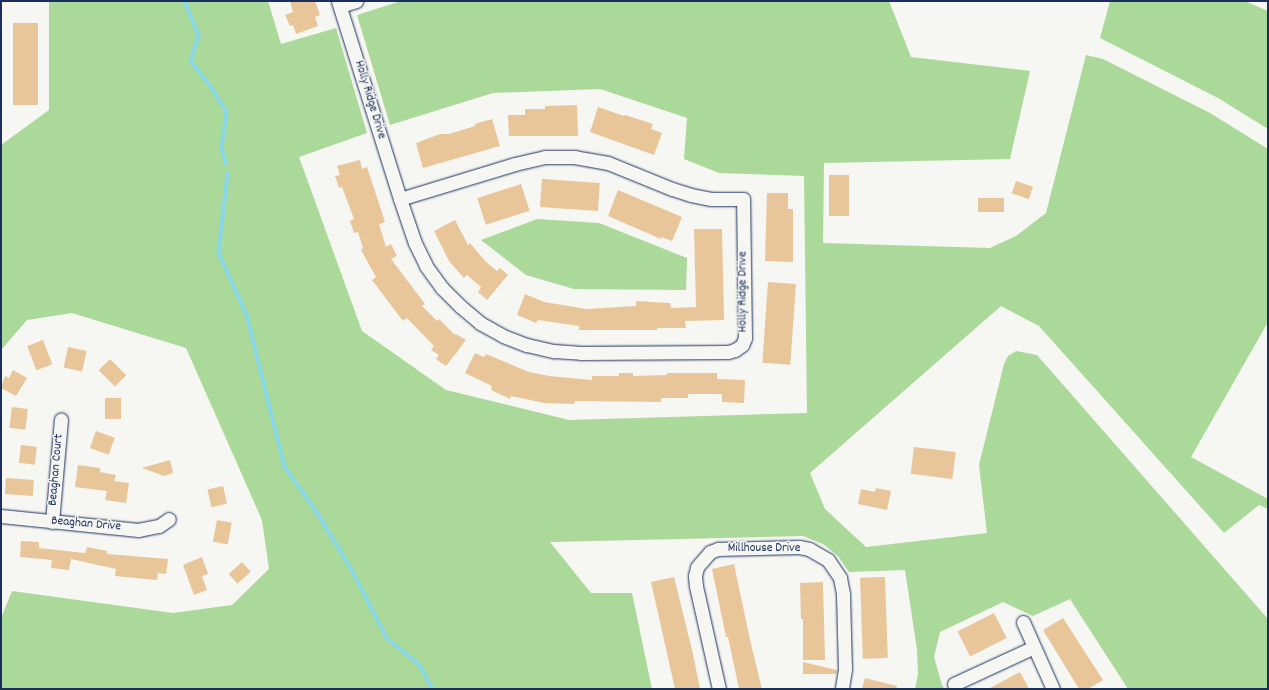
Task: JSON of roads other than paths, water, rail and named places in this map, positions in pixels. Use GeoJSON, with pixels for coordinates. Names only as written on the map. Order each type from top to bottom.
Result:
{"type":"FeatureCollection","features":[{"type":"Feature","properties":{"kind":"street"},"geometry":{"type":"LineString","coordinates":[[339,4],[356,1]]}},
{"type":"Feature","properties":{"kind":"street","name":"Holly Ridge Drive"},"geometry":{"type":"LineString","coordinates":[[339,4],[400,199],[415,243],[426,266],[442,288],[480,323],[503,336],[554,351],[728,352],[742,344],[745,338],[743,199],[711,198],[691,195],[672,189],[608,162],[575,157],[545,157],[515,164],[400,199]]}},
{"type":"Feature","properties":{"kind":"street","name":"Beaghan Court"},"geometry":{"type":"LineString","coordinates":[[52,522],[61,419]]}},
{"type":"Feature","properties":{"kind":"street","name":"Beaghan Drive"},"geometry":{"type":"LineString","coordinates":[[1,516],[138,530],[159,526],[170,519]]}},
{"type":"Feature","properties":{"kind":"street","name":"Millhouse Drive"},"geometry":{"type":"LineString","coordinates":[[719,689],[696,586],[695,576],[697,567],[710,552],[718,549],[791,548],[809,549],[819,554],[828,560],[840,578],[843,594],[845,669],[842,689]]}},
{"type":"Feature","properties":{"kind":"street"},"geometry":{"type":"LineString","coordinates":[[1023,622],[1053,689]]}},
{"type":"Feature","properties":{"kind":"street"},"geometry":{"type":"LineString","coordinates":[[954,684],[1034,647]]}},
{"type":"Feature","properties":{"kind":"waterway"},"geometry":{"type":"LineString","coordinates":[[185,1],[199,36],[191,61],[210,85],[227,112],[222,148],[226,163]]}},
{"type":"Feature","properties":{"kind":"waterway"},"geometry":{"type":"LineString","coordinates":[[228,173],[219,253],[247,315],[285,467],[317,512],[352,570],[387,638],[420,665],[433,689]]}}]}
